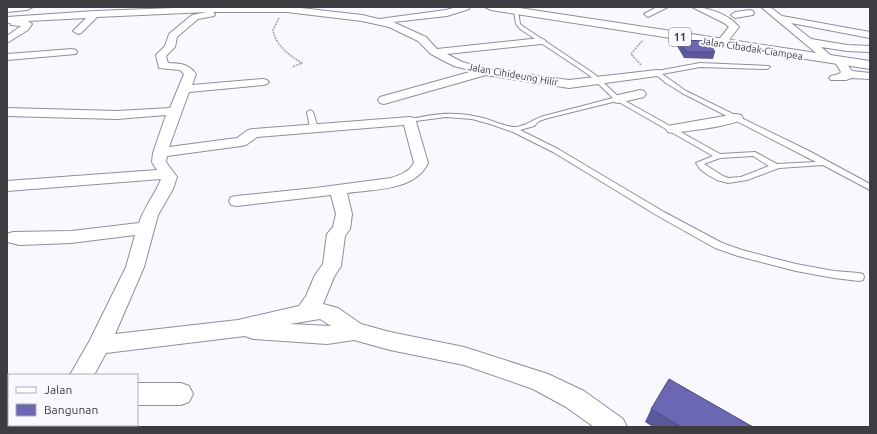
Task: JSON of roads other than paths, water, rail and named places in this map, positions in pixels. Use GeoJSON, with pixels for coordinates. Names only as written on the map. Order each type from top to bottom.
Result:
{"type":"FeatureCollection","features":[{"type":"Feature","properties":{"kind":"highway"},"geometry":{"type":"LineString","coordinates":[[7,9],[22,7]]}},
{"type":"Feature","properties":{"kind":"highway","name":"Jalan Cibadak-Ciampea"},"geometry":{"type":"LineString","coordinates":[[491,7],[835,61],[870,65]]}},
{"type":"Feature","properties":{"kind":"street"},"geometry":{"type":"LineString","coordinates":[[379,21],[447,14],[466,7]]}},
{"type":"Feature","properties":{"kind":"street"},"geometry":{"type":"LineString","coordinates":[[648,14],[664,7]]}},
{"type":"Feature","properties":{"kind":"street"},"geometry":{"type":"LineString","coordinates":[[696,7],[734,27],[721,43]]}},
{"type":"Feature","properties":{"kind":"street"},"geometry":{"type":"LineString","coordinates":[[719,7],[735,15]]}},
{"type":"Feature","properties":{"kind":"street"},"geometry":{"type":"LineString","coordinates":[[765,7],[808,42],[835,61],[848,74],[870,76]]}},
{"type":"Feature","properties":{"kind":"street"},"geometry":{"type":"LineString","coordinates":[[83,374],[99,345],[135,267],[150,215],[165,189],[169,177],[159,162],[160,153],[190,73],[183,67],[163,66],[161,55],[172,45],[172,36],[195,17],[211,14],[223,8]]}},
{"type":"Feature","properties":{"kind":"street","name":"Jalan Cihideung Hilir"},"geometry":{"type":"LineString","coordinates":[[7,21],[94,14],[223,8],[268,8],[287,10],[312,9],[379,21],[392,25],[422,39],[435,52],[458,64],[486,71],[564,84],[657,73]]}},
{"type":"Feature","properties":{"kind":"street"},"geometry":{"type":"LineString","coordinates":[[719,18],[750,13]]}},
{"type":"Feature","properties":{"kind":"street"},"geometry":{"type":"LineString","coordinates":[[78,31],[94,14]]}},
{"type":"Feature","properties":{"kind":"street"},"geometry":{"type":"LineString","coordinates":[[778,18],[825,28],[870,35]]}},
{"type":"Feature","properties":{"kind":"street","name":"Jalan Cihideung Hilir"},"geometry":{"type":"LineString","coordinates":[[7,21],[12,23],[27,24],[25,28],[7,40]]}},
{"type":"Feature","properties":{"kind":"street"},"geometry":{"type":"LineString","coordinates":[[435,52],[541,41]]}},
{"type":"Feature","properties":{"kind":"street"},"geometry":{"type":"LineString","coordinates":[[808,42],[847,48],[870,49]]}},
{"type":"Feature","properties":{"kind":"street"},"geometry":{"type":"LineString","coordinates":[[7,57],[72,52]]}},
{"type":"Feature","properties":{"kind":"street"},"geometry":{"type":"LineString","coordinates":[[384,100],[486,71]]}},
{"type":"Feature","properties":{"kind":"street"},"geometry":{"type":"LineString","coordinates":[[835,78],[846,77],[845,74],[848,74]]}},
{"type":"Feature","properties":{"kind":"street"},"geometry":{"type":"LineString","coordinates":[[184,89],[263,82]]}},
{"type":"Feature","properties":{"kind":"street"},"geometry":{"type":"LineString","coordinates":[[618,99],[640,94]]}},
{"type":"Feature","properties":{"kind":"street"},"geometry":{"type":"LineString","coordinates":[[7,112],[117,115],[175,111]]}},
{"type":"Feature","properties":{"kind":"street"},"geometry":{"type":"LineString","coordinates":[[672,129],[726,121],[736,118]]}},
{"type":"Feature","properties":{"kind":"street"},"geometry":{"type":"LineString","coordinates":[[160,153],[241,142],[253,133],[410,121],[420,163],[418,169],[408,177],[393,182],[237,202]]}},
{"type":"Feature","properties":{"kind":"street"},"geometry":{"type":"LineString","coordinates":[[7,186],[168,174]]}},
{"type":"Feature","properties":{"kind":"street"},"geometry":{"type":"LineString","coordinates":[[306,313],[315,299],[325,276],[332,266],[336,234],[341,229],[344,214],[338,190]]}},
{"type":"Feature","properties":{"kind":"street"},"geometry":{"type":"LineString","coordinates":[[13,238],[71,237],[146,228]]}},
{"type":"Feature","properties":{"kind":"street"},"geometry":{"type":"LineString","coordinates":[[99,345],[238,330],[306,313],[320,311],[331,314],[354,331],[390,341],[464,356],[540,381],[575,399],[614,427]]}},
{"type":"Feature","properties":{"kind":"street"},"geometry":{"type":"LineString","coordinates":[[238,330],[327,335],[354,331]]}},
{"type":"Feature","properties":{"kind":"street"},"geometry":{"type":"LineString","coordinates":[[138,394],[181,394]]}},
{"type":"Feature","properties":{"kind":"lane"},"geometry":{"type":"LineString","coordinates":[[516,11],[519,26],[591,74],[618,99],[719,156]]}},
{"type":"Feature","properties":{"kind":"lane","name":"Jalan Cihideung Hilir"},"geometry":{"type":"LineString","coordinates":[[657,73],[700,65],[767,67]]}},
{"type":"Feature","properties":{"kind":"lane"},"geometry":{"type":"LineString","coordinates":[[657,73],[675,87],[870,186]]}},
{"type":"Feature","properties":{"kind":"lane"},"geometry":{"type":"LineString","coordinates":[[513,130],[532,125],[537,120],[542,118],[618,99]]}},
{"type":"Feature","properties":{"kind":"lane"},"geometry":{"type":"LineString","coordinates":[[310,112],[314,128]]}},
{"type":"Feature","properties":{"kind":"lane"},"geometry":{"type":"LineString","coordinates":[[410,121],[437,115],[453,115],[478,119],[513,130],[554,149],[661,214],[724,248],[788,266],[833,275],[859,277]]}},
{"type":"Feature","properties":{"kind":"lane"},"geometry":{"type":"LineString","coordinates":[[776,167],[755,154],[719,156],[700,163],[701,166],[725,181],[738,180],[786,165],[814,165],[824,163]]}}]}
